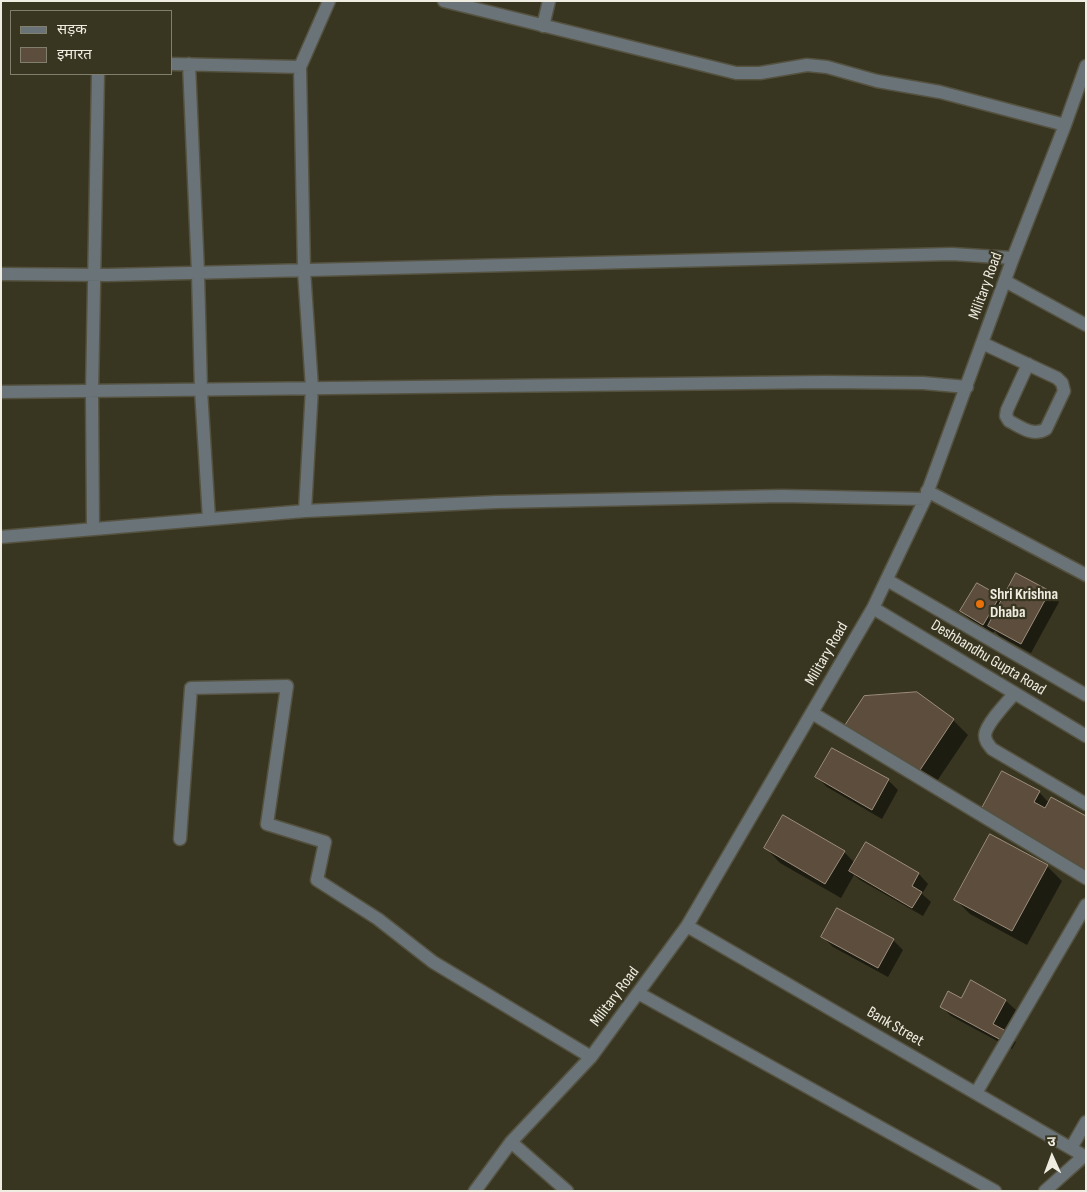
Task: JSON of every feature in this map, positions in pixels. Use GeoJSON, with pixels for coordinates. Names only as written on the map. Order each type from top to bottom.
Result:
{"type":"FeatureCollection","features":[{"type":"Feature","properties":{"kind":"street"},"geometry":{"type":"LineString","coordinates":[[305,511],[312,388],[304,270],[300,67],[329,1]]}},
{"type":"Feature","properties":{"kind":"street"},"geometry":{"type":"LineString","coordinates":[[444,1],[736,73],[760,73],[807,66],[827,67],[877,81],[940,92],[1065,125]]}},
{"type":"Feature","properties":{"kind":"street"},"geometry":{"type":"LineString","coordinates":[[543,26],[549,1]]}},
{"type":"Feature","properties":{"kind":"street"},"geometry":{"type":"LineString","coordinates":[[172,64],[300,67]]}},
{"type":"Feature","properties":{"kind":"street"},"geometry":{"type":"LineString","coordinates":[[189,64],[198,273],[200,390],[209,519]]}},
{"type":"Feature","properties":{"kind":"street","name":"Military Road"},"geometry":{"type":"LineString","coordinates":[[475,1191],[512,1142],[591,1057],[687,926],[873,608],[926,495],[1013,258],[1065,125],[1081,93],[1085,71]]}},
{"type":"Feature","properties":{"kind":"street"},"geometry":{"type":"LineString","coordinates":[[93,529],[92,392],[98,75]]}},
{"type":"Feature","properties":{"kind":"street"},"geometry":{"type":"LineString","coordinates":[[1,274],[94,275],[465,268],[952,254],[1013,258]]}},
{"type":"Feature","properties":{"kind":"street"},"geometry":{"type":"LineString","coordinates":[[1005,281],[1086,325]]}},
{"type":"Feature","properties":{"kind":"street"},"geometry":{"type":"LineString","coordinates":[[982,343],[1028,364],[1057,378],[1062,383],[1064,391],[1046,429],[1034,433],[1009,421],[1006,416],[1028,364]]}},
{"type":"Feature","properties":{"kind":"street"},"geometry":{"type":"LineString","coordinates":[[1,392],[824,382],[923,383],[967,387]]}},
{"type":"Feature","properties":{"kind":"street"},"geometry":{"type":"LineString","coordinates":[[1,538],[305,511],[496,502],[926,495],[1086,575]]}},
{"type":"Feature","properties":{"kind":"street","name":"Deshbandhu Gupta Road"},"geometry":{"type":"LineString","coordinates":[[887,580],[1086,695]]}},
{"type":"Feature","properties":{"kind":"street","name":"Deshbandhu Gupta Road"},"geometry":{"type":"LineString","coordinates":[[873,608],[1086,736]]}},
{"type":"Feature","properties":{"kind":"street"},"geometry":{"type":"LineString","coordinates":[[180,840],[191,688],[287,686],[267,824],[325,842],[316,880],[378,919],[432,962],[591,1057]]}},
{"type":"Feature","properties":{"kind":"street"},"geometry":{"type":"LineString","coordinates":[[1014,693],[989,726],[985,737],[987,743],[992,749],[1086,804]]}},
{"type":"Feature","properties":{"kind":"street"},"geometry":{"type":"LineString","coordinates":[[812,712],[1086,878]]}},
{"type":"Feature","properties":{"kind":"street"},"geometry":{"type":"LineString","coordinates":[[976,1093],[1086,905]]}},
{"type":"Feature","properties":{"kind":"street","name":"Bank Street"},"geometry":{"type":"LineString","coordinates":[[687,926],[1085,1157]]}},
{"type":"Feature","properties":{"kind":"street"},"geometry":{"type":"LineString","coordinates":[[638,993],[995,1191]]}},
{"type":"Feature","properties":{"kind":"street"},"geometry":{"type":"LineString","coordinates":[[1070,1148],[1086,1122]]}},
{"type":"Feature","properties":{"kind":"street"},"geometry":{"type":"LineString","coordinates":[[512,1142],[567,1191]]}},
{"type":"Feature","properties":{"kind":"street"},"geometry":{"type":"LineString","coordinates":[[1045,1191],[1085,1157]]}},
{"type":"Feature","properties":{"kind":"building"},"geometry":{"type":"Polygon","coordinates":[[[1016,573],[1050,591],[1021,644],[988,626],[1016,573]]]}},
{"type":"Feature","properties":{"kind":"building","name":"Shri Krishna Dhaba"},"geometry":{"type":"Polygon","coordinates":[[[977,583],[1000,596],[983,625],[960,611],[977,583]]]}},
{"type":"Feature","properties":{"kind":"building"},"geometry":{"type":"Polygon","coordinates":[[[917,692],[954,719],[918,773],[843,728],[864,696],[917,692]]]}},
{"type":"Feature","properties":{"kind":"building"},"geometry":{"type":"Polygon","coordinates":[[[832,748],[889,779],[872,810],[815,777],[832,748]]]}},
{"type":"Feature","properties":{"kind":"building"},"geometry":{"type":"Polygon","coordinates":[[[1002,771],[1040,791],[1034,802],[1045,808],[1051,797],[1086,816],[1086,870],[980,812],[1002,771]]]}},
{"type":"Feature","properties":{"kind":"building"},"geometry":{"type":"Polygon","coordinates":[[[783,815],[845,851],[825,884],[764,848],[783,815]]]}},
{"type":"Feature","properties":{"kind":"building"},"geometry":{"type":"Polygon","coordinates":[[[990,834],[1048,865],[1012,931],[954,900],[990,834]]]}},
{"type":"Feature","properties":{"kind":"building"},"geometry":{"type":"Polygon","coordinates":[[[866,842],[919,873],[912,886],[922,892],[912,908],[849,871],[866,842]]]}},
{"type":"Feature","properties":{"kind":"building"},"geometry":{"type":"Polygon","coordinates":[[[837,908],[894,939],[878,968],[821,937],[837,908]]]}},
{"type":"Feature","properties":{"kind":"building"},"geometry":{"type":"Polygon","coordinates":[[[971,980],[1006,1000],[993,1024],[1006,1031],[1001,1040],[940,1007],[948,991],[961,998],[971,980]]]}},
{"type":"Feature","properties":{"kind":"place","name":"Shri Krishna Dhaba"},"geometry":{"type":"Point","coordinates":[980,604]}}]}
